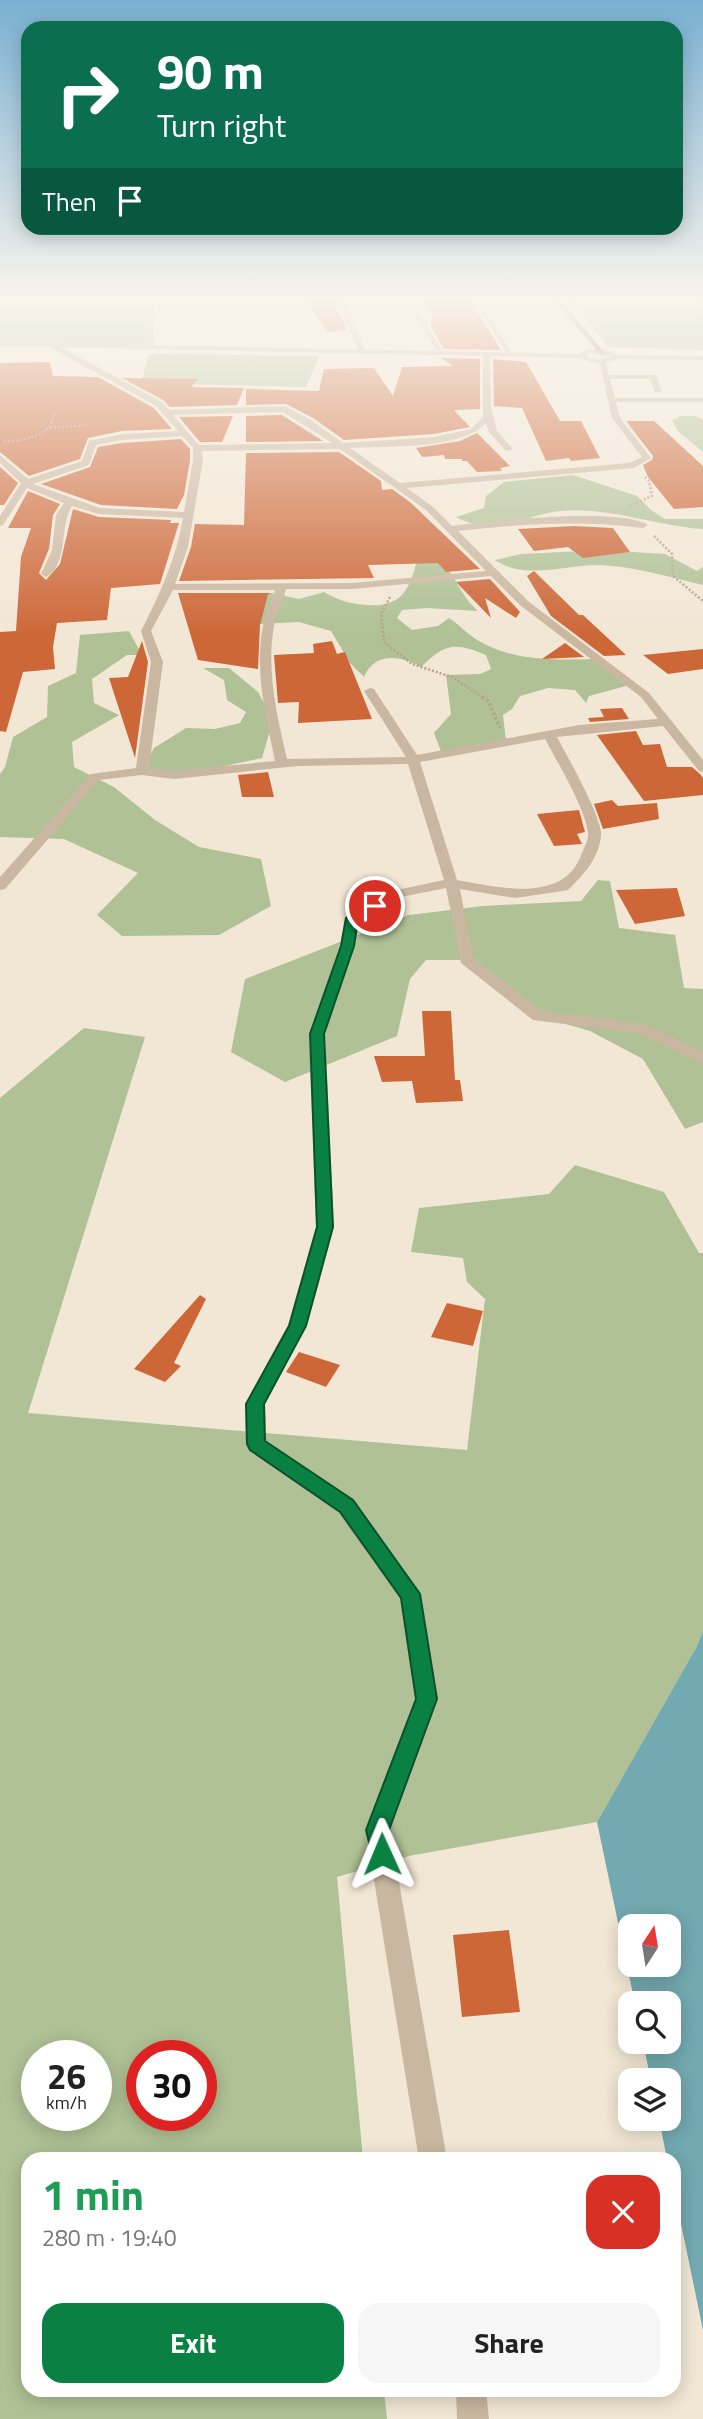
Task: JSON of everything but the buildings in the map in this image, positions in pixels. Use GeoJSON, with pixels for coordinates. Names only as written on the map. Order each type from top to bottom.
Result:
{"type":"FeatureCollection","features":[{"type":"Feature","properties":{"kind":"street"},"geometry":{"type":"LineString","coordinates":[[167,413],[217,411]]}},
{"type":"Feature","properties":{"kind":"street"},"geometry":{"type":"LineString","coordinates":[[289,411],[401,486],[450,529],[525,604],[645,695],[702,766]]}},
{"type":"Feature","properties":{"kind":"street"},"geometry":{"type":"LineString","coordinates":[[197,448],[339,446],[434,440],[474,431],[487,417],[487,411]]}},
{"type":"Feature","properties":{"kind":"street"},"geometry":{"type":"LineString","coordinates":[[488,411],[493,432],[509,449]]}},
{"type":"Feature","properties":{"kind":"street"},"geometry":{"type":"LineString","coordinates":[[401,486],[631,466],[647,458],[616,418],[614,411]]}},
{"type":"Feature","properties":{"kind":"street"},"geometry":{"type":"LineString","coordinates":[[142,771],[157,662],[146,631],[169,587],[183,547],[198,460],[197,448],[167,413]]}},
{"type":"Feature","properties":{"kind":"street"},"geometry":{"type":"LineString","coordinates":[[0,523],[26,483],[86,463],[92,443],[122,437],[185,433]]}},
{"type":"Feature","properties":{"kind":"street"},"geometry":{"type":"LineString","coordinates":[[0,458],[37,490],[99,511],[188,515]]}},
{"type":"Feature","properties":{"kind":"street"},"geometry":{"type":"LineString","coordinates":[[46,574],[57,550],[61,515],[70,502]]}},
{"type":"Feature","properties":{"kind":"street"},"geometry":{"type":"LineString","coordinates":[[450,529],[561,519],[603,519],[643,525]]}},
{"type":"Feature","properties":{"kind":"street"},"geometry":{"type":"LineString","coordinates":[[169,587],[393,584],[494,573]]}},
{"type":"Feature","properties":{"kind":"street"},"geometry":{"type":"LineString","coordinates":[[281,587],[269,624],[266,657],[273,720],[282,764]]}},
{"type":"Feature","properties":{"kind":"street"},"geometry":{"type":"LineString","coordinates":[[370,691],[413,759],[451,883],[466,960],[538,1016],[640,1028],[703,1059]]}},
{"type":"Feature","properties":{"kind":"street"},"geometry":{"type":"LineString","coordinates":[[0,886],[95,777],[142,771],[174,775],[282,764],[399,762],[549,734],[666,722]]}},
{"type":"Feature","properties":{"kind":"street"},"geometry":{"type":"LineString","coordinates":[[432,2152],[378,1830],[427,1699],[410,1594],[346,1506],[256,1444],[255,1404],[297,1326],[325,1227],[317,1034],[347,946],[352,918],[397,894],[451,883],[515,894],[563,887],[584,866],[595,834],[576,784],[549,734]]}},
{"type":"Feature","properties":{"kind":"street"},"geometry":{"type":"LineString","coordinates":[[471,2397],[473,2419]]}},
{"type":"Feature","properties":{"kind":"path"},"geometry":{"type":"LineString","coordinates":[[0,442],[29,437],[50,428],[55,420],[54,414]]}},
{"type":"Feature","properties":{"kind":"path"},"geometry":{"type":"LineString","coordinates":[[393,584],[381,614],[384,642],[412,664],[452,677],[488,701],[506,741]]}},
{"type":"Feature","properties":{"kind":"green space"},"geometry":{"type":"Polygon","coordinates":[[[680,416],[696,416],[703,420],[703,452],[678,431],[672,420],[680,416]]]}},
{"type":"Feature","properties":{"kind":"green space"},"geometry":{"type":"Polygon","coordinates":[[[573,475],[637,496],[665,519],[703,519],[703,529],[578,510],[560,511],[496,525],[470,523],[456,517],[484,508],[486,496],[504,482],[573,475]]]}},
{"type":"Feature","properties":{"kind":"green space"},"geometry":{"type":"Polygon","coordinates":[[[602,550],[665,554],[697,571],[703,567],[703,585],[614,566],[588,565],[533,571],[520,570],[495,560],[522,554],[602,550]]]}},
{"type":"Feature","properties":{"kind":"green space"},"geometry":{"type":"Polygon","coordinates":[[[438,556],[478,611],[426,608],[402,610],[397,618],[412,630],[438,626],[449,618],[479,641],[507,653],[536,658],[596,659],[626,686],[589,696],[586,703],[575,690],[548,688],[520,696],[512,709],[503,715],[506,741],[442,754],[434,733],[451,714],[446,675],[480,674],[491,669],[486,655],[466,648],[451,647],[437,653],[421,667],[406,660],[390,658],[375,663],[364,677],[350,663],[331,631],[299,622],[258,624],[242,598],[270,593],[299,599],[324,592],[339,600],[354,603],[388,604],[407,589],[417,560],[438,556]]]}},
{"type":"Feature","properties":{"kind":"green space"},"geometry":{"type":"Polygon","coordinates":[[[129,631],[142,655],[127,655],[92,679],[94,703],[119,715],[72,742],[74,767],[114,787],[155,820],[199,847],[261,859],[271,906],[219,935],[122,936],[97,915],[138,873],[64,839],[0,837],[0,774],[5,767],[13,737],[47,717],[48,686],[76,673],[80,635],[129,631]]]}},
{"type":"Feature","properties":{"kind":"green space"},"geometry":{"type":"Polygon","coordinates":[[[203,668],[229,668],[258,692],[273,720],[262,758],[193,773],[142,771],[154,748],[186,728],[215,729],[240,723],[246,712],[227,700],[224,680],[203,668]]]}},
{"type":"Feature","properties":{"kind":"green space"},"geometry":{"type":"Polygon","coordinates":[[[598,880],[610,881],[619,928],[675,935],[684,988],[703,989],[703,1122],[685,1129],[643,1059],[590,1031],[538,1016],[466,960],[426,960],[410,979],[397,1036],[285,1082],[231,1052],[245,979],[409,915],[483,906],[581,901],[598,880]]]}},
{"type":"Feature","properties":{"kind":"green space"},"geometry":{"type":"Polygon","coordinates":[[[84,1028],[145,1037],[28,1413],[467,1450],[485,1299],[467,1282],[463,1258],[411,1252],[419,1208],[549,1194],[575,1165],[664,1192],[699,1253],[703,1253],[703,1631],[597,1822],[409,1856],[337,1877],[362,2152],[21,2152],[21,2397],[385,2397],[387,2419],[0,2419],[0,1098],[84,1028]]]}},
{"type":"Feature","properties":{"kind":"water"},"geometry":{"type":"Polygon","coordinates":[[[703,1631],[703,2330],[681,2224],[681,2152],[666,2152],[661,2131],[681,2131],[681,2068],[648,2068],[645,2054],[681,2054],[681,1991],[632,1991],[630,1978],[681,1978],[681,1914],[618,1914],[618,1923],[597,1822],[703,1631]]]}},
{"type":"Feature","properties":{"kind":"route"},"geometry":{"type":"LineString","coordinates":[[375,906],[352,918],[347,946],[317,1034],[325,1227],[297,1326],[255,1404],[256,1444],[346,1506],[410,1594],[427,1699],[378,1830],[382,1854]]}}]}
